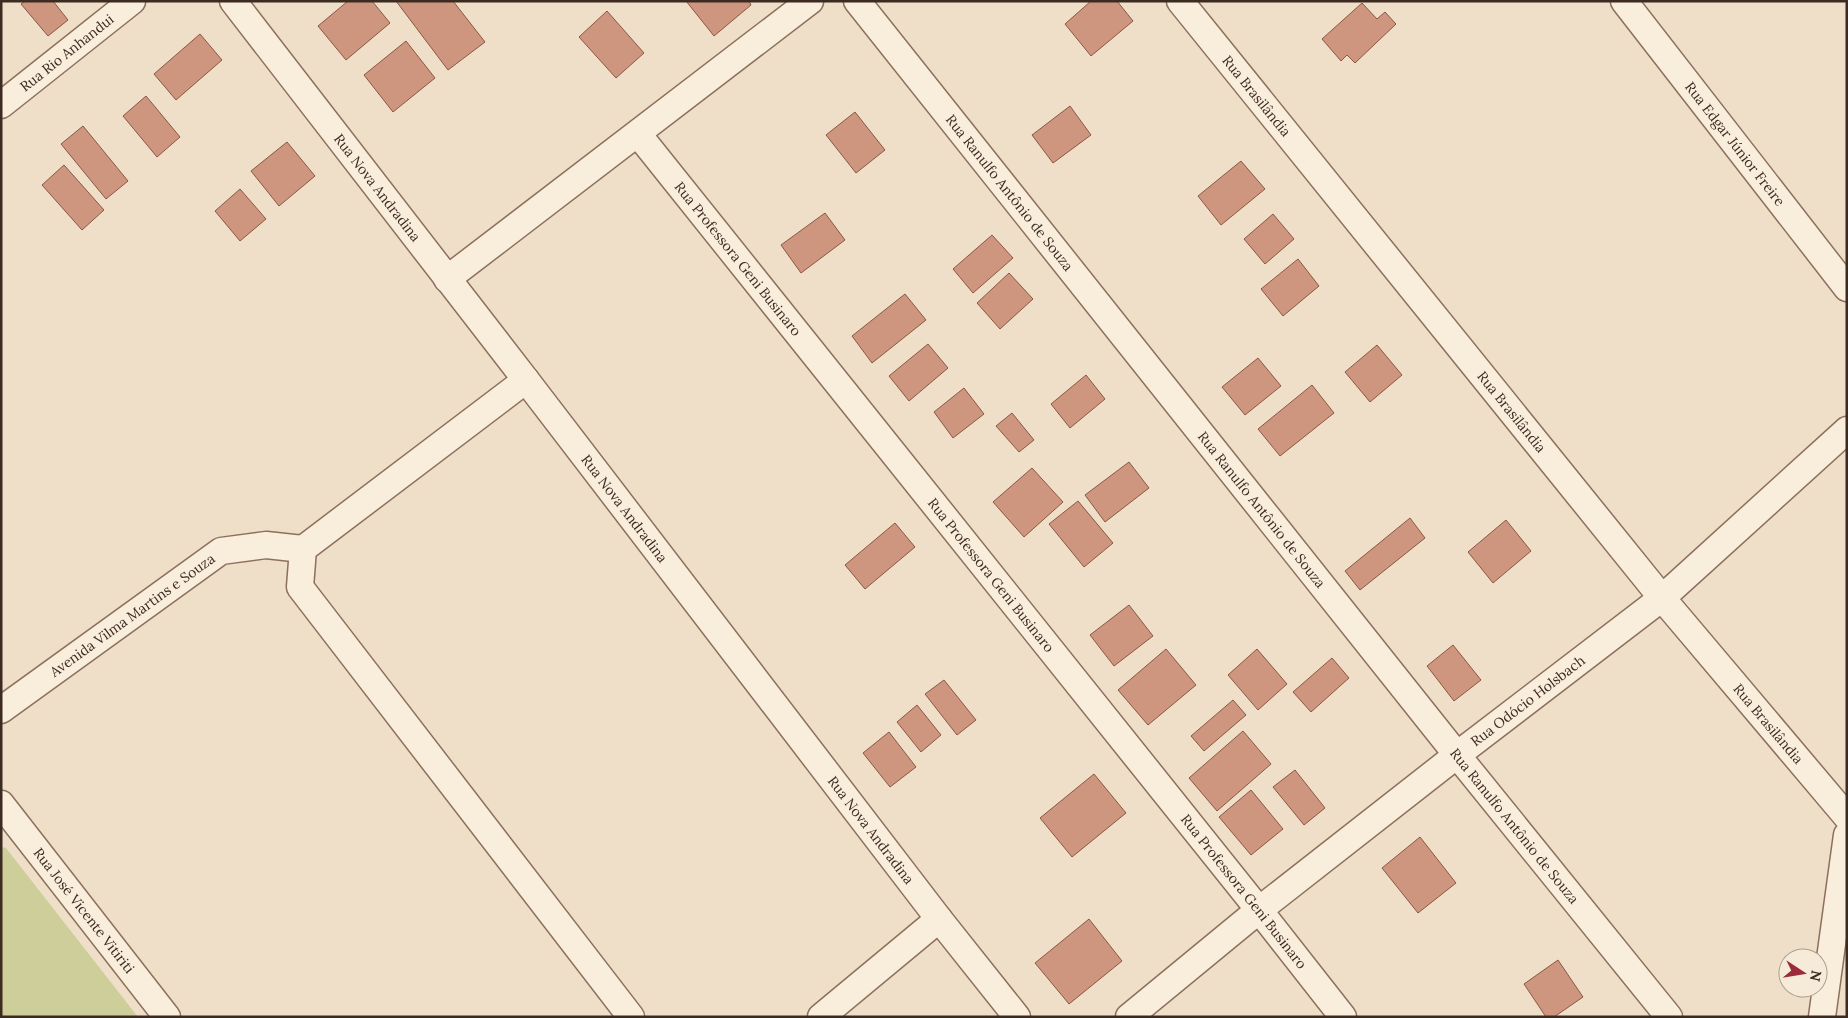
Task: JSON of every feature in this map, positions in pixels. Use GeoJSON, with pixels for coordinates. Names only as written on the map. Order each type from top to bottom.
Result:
{"type":"FeatureCollection","features":[{"type":"Feature","properties":{"kind":"street","name":"Rua Rio Anhandui"},"geometry":{"type":"LineString","coordinates":[[1,105],[132,1]]}},
{"type":"Feature","properties":{"kind":"street","name":"Rua Nova Andradina"},"geometry":{"type":"LineString","coordinates":[[233,1],[939,919],[1017,1017]]}},
{"type":"Feature","properties":{"kind":"street"},"geometry":{"type":"LineString","coordinates":[[447,279],[810,1]]}},
{"type":"Feature","properties":{"kind":"street","name":"Rua Ranulfo Antônio de Souza"},"geometry":{"type":"LineString","coordinates":[[857,1],[1457,755],[1669,1017]]}},
{"type":"Feature","properties":{"kind":"street","name":"Rua Brasilândia"},"geometry":{"type":"LineString","coordinates":[[1180,1],[1662,598],[1847,816]]}},
{"type":"Feature","properties":{"kind":"street","name":"Rua Edgar Júnior Freire"},"geometry":{"type":"LineString","coordinates":[[1624,1],[1847,288]]}},
{"type":"Feature","properties":{"kind":"street","name":"Rua Professora Geni Businaro"},"geometry":{"type":"LineString","coordinates":[[638,134],[1343,1017]]}},
{"type":"Feature","properties":{"kind":"street"},"geometry":{"type":"LineString","coordinates":[[526,380],[303,550],[300,587],[631,1017]]}},
{"type":"Feature","properties":{"kind":"street","name":"Rua Odócio Holsbach"},"geometry":{"type":"LineString","coordinates":[[1129,1017],[1259,910],[1662,598],[1847,430]]}},
{"type":"Feature","properties":{"kind":"street","name":"Avenida Vilma Martins e Souza"},"geometry":{"type":"LineString","coordinates":[[1,710],[221,551],[266,545],[303,550]]}},
{"type":"Feature","properties":{"kind":"street","name":"Rua José Vicente Vitiriti"},"geometry":{"type":"LineString","coordinates":[[1,804],[167,1017]]}},
{"type":"Feature","properties":{"kind":"street"},"geometry":{"type":"LineString","coordinates":[[1822,1017],[1847,835]]}},
{"type":"Feature","properties":{"kind":"street"},"geometry":{"type":"LineString","coordinates":[[821,1017],[939,919]]}},
{"type":"Feature","properties":{"kind":"green space"},"geometry":{"type":"Polygon","coordinates":[[[1,847],[6,848],[138,1017],[1,1017],[1,847]]]}},
{"type":"Feature","properties":{"kind":"building"},"geometry":{"type":"Polygon","coordinates":[[[25,1],[53,1],[68,20],[48,36],[21,4],[25,1]]]}},
{"type":"Feature","properties":{"kind":"building"},"geometry":{"type":"Polygon","coordinates":[[[348,1],[372,1],[390,23],[346,60],[318,26],[348,1]]]}},
{"type":"Feature","properties":{"kind":"building"},"geometry":{"type":"Polygon","coordinates":[[[396,1],[453,1],[485,42],[448,70],[396,1]]]}},
{"type":"Feature","properties":{"kind":"building"},"geometry":{"type":"Polygon","coordinates":[[[686,1],[749,1],[751,5],[714,36],[686,1]]]}},
{"type":"Feature","properties":{"kind":"building"},"geometry":{"type":"Polygon","coordinates":[[[1091,1],[1117,1],[1133,21],[1091,56],[1065,24],[1091,1]]]}},
{"type":"Feature","properties":{"kind":"building"},"geometry":{"type":"Polygon","coordinates":[[[1362,3],[1377,19],[1385,12],[1396,24],[1355,63],[1347,55],[1341,61],[1322,39],[1362,3]]]}},
{"type":"Feature","properties":{"kind":"building"},"geometry":{"type":"Polygon","coordinates":[[[607,11],[644,53],[616,78],[579,37],[607,11]]]}},
{"type":"Feature","properties":{"kind":"building"},"geometry":{"type":"Polygon","coordinates":[[[200,34],[222,60],[176,100],[154,74],[200,34]]]}},
{"type":"Feature","properties":{"kind":"building"},"geometry":{"type":"Polygon","coordinates":[[[406,41],[435,78],[393,112],[364,75],[406,41]]]}},
{"type":"Feature","properties":{"kind":"building"},"geometry":{"type":"Polygon","coordinates":[[[146,96],[180,137],[157,157],[123,116],[146,96]]]}},
{"type":"Feature","properties":{"kind":"building"},"geometry":{"type":"Polygon","coordinates":[[[1070,106],[1091,135],[1053,163],[1032,135],[1070,106]]]}},
{"type":"Feature","properties":{"kind":"building"},"geometry":{"type":"Polygon","coordinates":[[[855,112],[885,150],[856,173],[826,135],[855,112]]]}},
{"type":"Feature","properties":{"kind":"building"},"geometry":{"type":"Polygon","coordinates":[[[83,126],[128,181],[106,199],[61,144],[83,126]]]}},
{"type":"Feature","properties":{"kind":"building"},"geometry":{"type":"Polygon","coordinates":[[[287,142],[315,176],[279,206],[251,171],[287,142]]]}},
{"type":"Feature","properties":{"kind":"building"},"geometry":{"type":"Polygon","coordinates":[[[1241,161],[1265,189],[1221,225],[1198,196],[1241,161]]]}},
{"type":"Feature","properties":{"kind":"building"},"geometry":{"type":"Polygon","coordinates":[[[64,165],[104,210],[82,230],[42,185],[64,165]]]}},
{"type":"Feature","properties":{"kind":"building"},"geometry":{"type":"Polygon","coordinates":[[[240,189],[266,219],[240,241],[215,211],[240,189]]]}},
{"type":"Feature","properties":{"kind":"building"},"geometry":{"type":"Polygon","coordinates":[[[825,213],[845,240],[801,273],[781,245],[825,213]]]}},
{"type":"Feature","properties":{"kind":"building"},"geometry":{"type":"Polygon","coordinates":[[[1273,214],[1294,239],[1265,264],[1244,239],[1273,214]]]}},
{"type":"Feature","properties":{"kind":"building"},"geometry":{"type":"Polygon","coordinates":[[[992,235],[1013,258],[973,293],[953,269],[992,235]]]}},
{"type":"Feature","properties":{"kind":"building"},"geometry":{"type":"Polygon","coordinates":[[[1298,259],[1319,286],[1283,316],[1261,289],[1298,259]]]}},
{"type":"Feature","properties":{"kind":"building"},"geometry":{"type":"Polygon","coordinates":[[[1009,273],[1033,299],[1000,329],[977,303],[1009,273]]]}},
{"type":"Feature","properties":{"kind":"building"},"geometry":{"type":"Polygon","coordinates":[[[905,294],[926,320],[872,363],[852,336],[905,294]]]}},
{"type":"Feature","properties":{"kind":"building"},"geometry":{"type":"Polygon","coordinates":[[[928,344],[948,368],[909,401],[889,376],[928,344]]]}},
{"type":"Feature","properties":{"kind":"building"},"geometry":{"type":"Polygon","coordinates":[[[1377,345],[1402,375],[1370,402],[1345,372],[1377,345]]]}},
{"type":"Feature","properties":{"kind":"building"},"geometry":{"type":"Polygon","coordinates":[[[1258,358],[1281,386],[1245,415],[1222,387],[1258,358]]]}},
{"type":"Feature","properties":{"kind":"building"},"geometry":{"type":"Polygon","coordinates":[[[1086,375],[1105,399],[1070,428],[1051,404],[1086,375]]]}},
{"type":"Feature","properties":{"kind":"building"},"geometry":{"type":"Polygon","coordinates":[[[1312,385],[1334,413],[1280,456],[1258,429],[1312,385]]]}},
{"type":"Feature","properties":{"kind":"building"},"geometry":{"type":"Polygon","coordinates":[[[964,388],[984,414],[953,438],[934,412],[964,388]]]}},
{"type":"Feature","properties":{"kind":"building"},"geometry":{"type":"Polygon","coordinates":[[[1012,413],[1034,440],[1019,452],[996,426],[1012,413]]]}},
{"type":"Feature","properties":{"kind":"building"},"geometry":{"type":"Polygon","coordinates":[[[1129,462],[1149,488],[1105,522],[1085,495],[1129,462]]]}},
{"type":"Feature","properties":{"kind":"building"},"geometry":{"type":"Polygon","coordinates":[[[1032,468],[1063,502],[1024,537],[993,502],[1032,468]]]}},
{"type":"Feature","properties":{"kind":"building"},"geometry":{"type":"Polygon","coordinates":[[[1078,501],[1113,543],[1084,567],[1049,524],[1078,501]]]}},
{"type":"Feature","properties":{"kind":"building"},"geometry":{"type":"Polygon","coordinates":[[[1410,518],[1425,538],[1360,590],[1345,571],[1410,518]]]}},
{"type":"Feature","properties":{"kind":"building"},"geometry":{"type":"Polygon","coordinates":[[[1506,520],[1531,551],[1493,583],[1468,552],[1506,520]]]}},
{"type":"Feature","properties":{"kind":"building"},"geometry":{"type":"Polygon","coordinates":[[[895,523],[915,547],[865,589],[845,565],[895,523]]]}},
{"type":"Feature","properties":{"kind":"building"},"geometry":{"type":"Polygon","coordinates":[[[1129,605],[1153,636],[1114,666],[1090,635],[1129,605]]]}},
{"type":"Feature","properties":{"kind":"building"},"geometry":{"type":"Polygon","coordinates":[[[1453,645],[1481,680],[1454,701],[1427,666],[1453,645]]]}},
{"type":"Feature","properties":{"kind":"building"},"geometry":{"type":"Polygon","coordinates":[[[1166,649],[1196,685],[1148,725],[1118,690],[1166,649]]]}},
{"type":"Feature","properties":{"kind":"building"},"geometry":{"type":"Polygon","coordinates":[[[1257,649],[1287,684],[1258,710],[1228,675],[1257,649]]]}},
{"type":"Feature","properties":{"kind":"building"},"geometry":{"type":"Polygon","coordinates":[[[1332,658],[1349,678],[1311,712],[1293,692],[1332,658]]]}},
{"type":"Feature","properties":{"kind":"building"},"geometry":{"type":"Polygon","coordinates":[[[944,680],[976,720],[957,735],[925,694],[944,680]]]}},
{"type":"Feature","properties":{"kind":"building"},"geometry":{"type":"Polygon","coordinates":[[[1233,700],[1246,715],[1204,751],[1191,736],[1233,700]]]}},
{"type":"Feature","properties":{"kind":"building"},"geometry":{"type":"Polygon","coordinates":[[[917,705],[941,735],[921,752],[897,722],[917,705]]]}},
{"type":"Feature","properties":{"kind":"building"},"geometry":{"type":"Polygon","coordinates":[[[1243,731],[1271,764],[1217,811],[1189,778],[1243,731]]]}},
{"type":"Feature","properties":{"kind":"building"},"geometry":{"type":"Polygon","coordinates":[[[889,732],[916,767],[890,787],[863,753],[889,732]]]}},
{"type":"Feature","properties":{"kind":"building"},"geometry":{"type":"Polygon","coordinates":[[[1295,770],[1325,808],[1304,825],[1273,787],[1295,770]]]}},
{"type":"Feature","properties":{"kind":"building"},"geometry":{"type":"Polygon","coordinates":[[[1094,774],[1126,813],[1072,857],[1040,818],[1094,774]]]}},
{"type":"Feature","properties":{"kind":"building"},"geometry":{"type":"Polygon","coordinates":[[[1251,790],[1283,829],[1251,855],[1219,817],[1251,790]]]}},
{"type":"Feature","properties":{"kind":"building"},"geometry":{"type":"Polygon","coordinates":[[[1420,837],[1456,883],[1418,913],[1382,868],[1420,837]]]}},
{"type":"Feature","properties":{"kind":"building"},"geometry":{"type":"Polygon","coordinates":[[[1089,919],[1122,961],[1069,1004],[1035,963],[1089,919]]]}},
{"type":"Feature","properties":{"kind":"building"},"geometry":{"type":"Polygon","coordinates":[[[1558,960],[1583,997],[1554,1017],[1546,1017],[1524,984],[1558,960]]]}}]}
